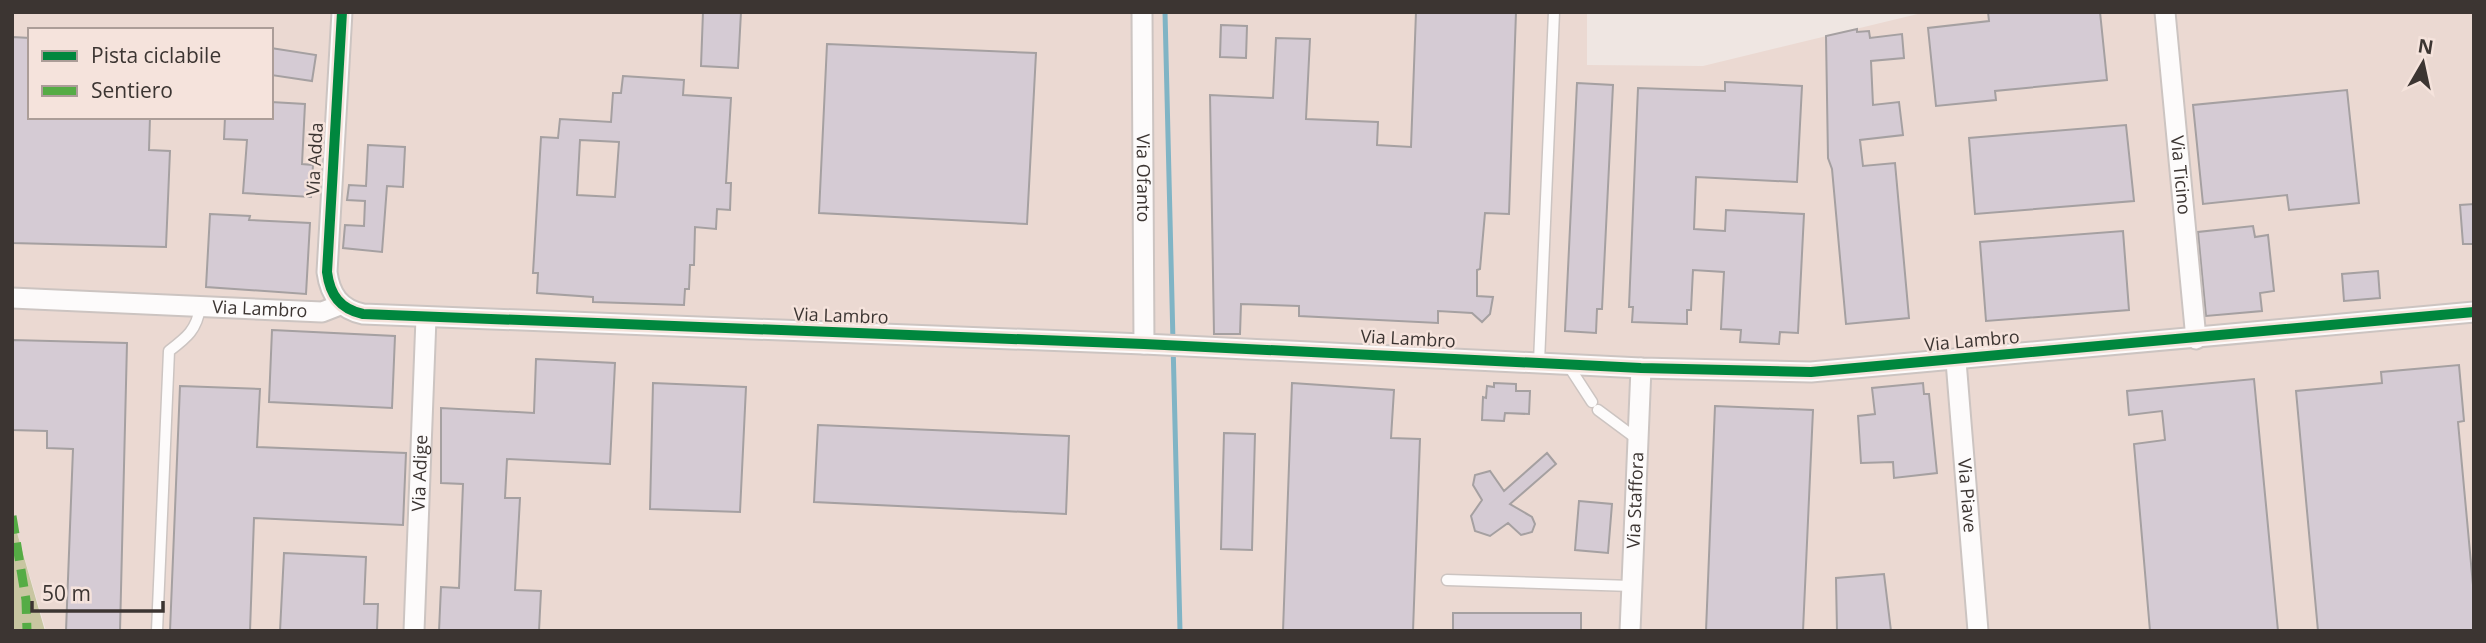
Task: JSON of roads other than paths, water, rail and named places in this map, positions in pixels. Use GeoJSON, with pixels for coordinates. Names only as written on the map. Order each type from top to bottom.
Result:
{"type":"FeatureCollection","features":[{"type":"Feature","properties":{"kind":"street","name":"Via Adda"},"geometry":{"type":"LineString","coordinates":[[340,305],[328,283],[327,262],[342,12]]}},
{"type":"Feature","properties":{"kind":"street","name":"Via Ofanto"},"geometry":{"type":"LineString","coordinates":[[1142,12],[1149,344]]}},
{"type":"Feature","properties":{"kind":"street","name":"Via Ticino"},"geometry":{"type":"LineString","coordinates":[[2165,12],[2196,339]]}},
{"type":"Feature","properties":{"kind":"street","name":"Via Lambro"},"geometry":{"type":"LineString","coordinates":[[12,298],[322,312],[340,305],[363,314],[426,318],[1149,344],[1641,368],[1811,372],[1956,361],[2474,312]]}},
{"type":"Feature","properties":{"kind":"street","name":"Via Adige"},"geometry":{"type":"LineString","coordinates":[[414,631],[426,318]]}},
{"type":"Feature","properties":{"kind":"street","name":"Via Piave"},"geometry":{"type":"LineString","coordinates":[[1956,361],[1978,631]]}},
{"type":"Feature","properties":{"kind":"street","name":"Via Staffora"},"geometry":{"type":"LineString","coordinates":[[1630,631],[1641,368]]}},
{"type":"Feature","properties":{"kind":"lane"},"geometry":{"type":"LineString","coordinates":[[1539,362],[1554,12]]}},
{"type":"Feature","properties":{"kind":"lane"},"geometry":{"type":"LineString","coordinates":[[157,631],[169,351],[191,334],[198,322],[200,307]]}},
{"type":"Feature","properties":{"kind":"lane"},"geometry":{"type":"LineString","coordinates":[[1568,364],[1595,406],[1638,439]]}},
{"type":"Feature","properties":{"kind":"lane"},"geometry":{"type":"LineString","coordinates":[[1447,580],[1632,586]]}},
{"type":"Feature","properties":{"kind":"waterway"},"geometry":{"type":"LineString","coordinates":[[1165,12],[1180,631]]}}]}
